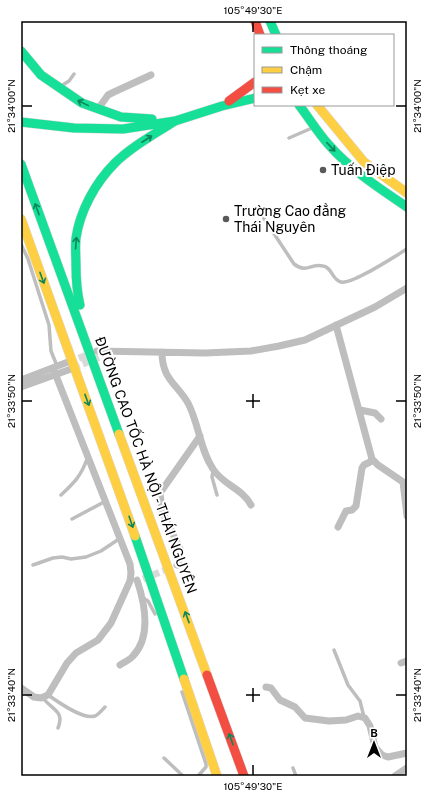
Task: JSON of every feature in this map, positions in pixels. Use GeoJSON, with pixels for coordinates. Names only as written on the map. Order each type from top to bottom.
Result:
{"type":"FeatureCollection","features":[{"type":"Feature","properties":{"kind":"highway"},"geometry":{"type":"LineString","coordinates":[[255,21],[259,34]]}},
{"type":"Feature","properties":{"kind":"highway"},"geometry":{"type":"LineString","coordinates":[[270,21],[276,34]]}},
{"type":"Feature","properties":{"kind":"highway"},"geometry":{"type":"LineString","coordinates":[[21,52],[41,75],[82,103],[121,117],[175,121]]}},
{"type":"Feature","properties":{"kind":"highway"},"geometry":{"type":"LineString","coordinates":[[222,106],[254,84]]}},
{"type":"Feature","properties":{"kind":"highway"},"geometry":{"type":"LineString","coordinates":[[25,123],[74,128],[123,129],[175,121],[222,106],[254,98]]}},
{"type":"Feature","properties":{"kind":"highway"},"geometry":{"type":"LineString","coordinates":[[300,106],[329,146],[343,160],[383,191],[407,207]]}},
{"type":"Feature","properties":{"kind":"highway"},"geometry":{"type":"LineString","coordinates":[[319,106],[347,144],[359,156],[384,177],[407,193]]}},
{"type":"Feature","properties":{"kind":"highway"},"geometry":{"type":"LineString","coordinates":[[137,482],[113,400],[76,291],[77,236],[79,224],[88,201],[113,166],[133,148],[175,121]]}},
{"type":"Feature","properties":{"kind":"highway","name":"ĐƯỜNG CAO TỐC HÀ NỘI - THÁI NGUYÊN"},"geometry":{"type":"LineString","coordinates":[[21,164],[244,776]]}},
{"type":"Feature","properties":{"kind":"highway"},"geometry":{"type":"LineString","coordinates":[[22,222],[119,488],[217,776]]}},
{"type":"Feature","properties":{"kind":"street"},"geometry":{"type":"LineString","coordinates":[[98,109],[108,95],[151,75]]}},
{"type":"Feature","properties":{"kind":"street"},"geometry":{"type":"LineString","coordinates":[[98,354],[110,351],[205,353],[251,351],[305,340],[375,307],[407,288]]}},
{"type":"Feature","properties":{"kind":"street"},"geometry":{"type":"LineString","coordinates":[[336,325],[372,459],[378,465],[403,482],[407,516]]}},
{"type":"Feature","properties":{"kind":"street"},"geometry":{"type":"LineString","coordinates":[[162,352],[164,369],[169,379],[188,403],[194,416],[206,455],[213,470],[243,494],[251,505]]}},
{"type":"Feature","properties":{"kind":"street"},"geometry":{"type":"LineString","coordinates":[[21,380],[70,365]]}},
{"type":"Feature","properties":{"kind":"street"},"geometry":{"type":"LineString","coordinates":[[21,387],[55,370]]}},
{"type":"Feature","properties":{"kind":"street"},"geometry":{"type":"LineString","coordinates":[[55,370],[104,502],[130,564],[131,573],[136,580],[143,598],[145,632],[142,644],[132,657],[120,665]]}},
{"type":"Feature","properties":{"kind":"street"},"geometry":{"type":"LineString","coordinates":[[360,410],[375,413],[381,419]]}},
{"type":"Feature","properties":{"kind":"street"},"geometry":{"type":"LineString","coordinates":[[177,565],[181,551],[162,511],[160,493],[200,436]]}},
{"type":"Feature","properties":{"kind":"street"},"geometry":{"type":"LineString","coordinates":[[338,527],[346,511],[352,510],[356,506],[362,468],[372,459]]}},
{"type":"Feature","properties":{"kind":"street"},"geometry":{"type":"LineString","coordinates":[[21,688],[34,697],[46,696],[67,663],[76,652],[98,640],[111,623],[136,580]]}},
{"type":"Feature","properties":{"kind":"street"},"geometry":{"type":"LineString","coordinates":[[266,687],[272,688],[280,700],[295,707],[305,718],[329,722],[346,720],[358,716],[365,718],[370,726],[375,747],[382,755],[388,758],[407,753]]}},
{"type":"Feature","properties":{"kind":"street"},"geometry":{"type":"LineString","coordinates":[[395,776],[407,768]]}},
{"type":"Feature","properties":{"kind":"lane"},"geometry":{"type":"LineString","coordinates":[[58,87],[69,81],[74,74]]}},
{"type":"Feature","properties":{"kind":"lane"},"geometry":{"type":"LineString","coordinates":[[289,138],[315,127]]}},
{"type":"Feature","properties":{"kind":"lane"},"geometry":{"type":"LineString","coordinates":[[261,214],[294,264],[299,269],[323,266],[328,268],[337,281],[342,283],[348,282],[366,273],[407,249]]}},
{"type":"Feature","properties":{"kind":"lane"},"geometry":{"type":"LineString","coordinates":[[21,244],[28,259],[49,325],[55,370]]}},
{"type":"Feature","properties":{"kind":"lane"},"geometry":{"type":"LineString","coordinates":[[61,495],[74,484],[82,471],[87,458]]}},
{"type":"Feature","properties":{"kind":"lane"},"geometry":{"type":"LineString","coordinates":[[213,470],[212,477],[216,495]]}},
{"type":"Feature","properties":{"kind":"lane"},"geometry":{"type":"LineString","coordinates":[[72,519],[104,502]]}},
{"type":"Feature","properties":{"kind":"lane"},"geometry":{"type":"LineString","coordinates":[[33,565],[53,558],[71,559],[86,557],[101,551],[119,539]]}},
{"type":"Feature","properties":{"kind":"lane"},"geometry":{"type":"LineString","coordinates":[[143,598],[152,606],[158,620]]}},
{"type":"Feature","properties":{"kind":"lane"},"geometry":{"type":"LineString","coordinates":[[334,650],[348,685],[360,701],[365,718]]}},
{"type":"Feature","properties":{"kind":"lane"},"geometry":{"type":"LineString","coordinates":[[180,686],[206,764],[206,767],[198,776]]}},
{"type":"Feature","properties":{"kind":"lane"},"geometry":{"type":"LineString","coordinates":[[46,696],[90,716],[96,716],[105,707]]}},
{"type":"Feature","properties":{"kind":"lane"},"geometry":{"type":"LineString","coordinates":[[46,696],[59,714],[61,720],[58,728]]}},
{"type":"Feature","properties":{"kind":"lane"},"geometry":{"type":"LineString","coordinates":[[164,758],[183,776]]}},
{"type":"Feature","properties":{"kind":"lane"},"geometry":{"type":"LineString","coordinates":[[293,768],[296,776]]}},
{"type":"Feature","properties":{"kind":"tunnel"},"geometry":{"type":"LineString","coordinates":[[69,362],[92,353]]}},
{"type":"Feature","properties":{"kind":"tunnel"},"geometry":{"type":"LineString","coordinates":[[73,368],[100,357]]}},
{"type":"Feature","properties":{"kind":"tunnel"},"geometry":{"type":"LineString","coordinates":[[143,579],[170,568]]}},
{"type":"Feature","properties":{"kind":"traffic: fast"},"geometry":{"type":"LineString","coordinates":[[270,21],[276,34]]}},
{"type":"Feature","properties":{"kind":"traffic: fast"},"geometry":{"type":"LineString","coordinates":[[21,51],[41,75],[82,103],[121,117],[152,119]]}},
{"type":"Feature","properties":{"kind":"traffic: fast"},"geometry":{"type":"LineString","coordinates":[[21,122],[74,128],[123,129],[175,121],[222,106],[254,98]]}},
{"type":"Feature","properties":{"kind":"traffic: fast"},"geometry":{"type":"LineString","coordinates":[[300,106],[321,136],[347,163],[407,207]]}},
{"type":"Feature","properties":{"kind":"traffic: fast"},"geometry":{"type":"LineString","coordinates":[[80,305],[76,281],[76,238],[81,218],[95,188],[101,179],[122,157],[136,146],[175,121]]}},
{"type":"Feature","properties":{"kind":"traffic: fast"},"geometry":{"type":"LineString","coordinates":[[21,164],[119,434]]}},
{"type":"Feature","properties":{"kind":"traffic: fast"},"geometry":{"type":"LineString","coordinates":[[135,536],[184,679]]}},
{"type":"Feature","properties":{"kind":"traffic: slow"},"geometry":{"type":"LineString","coordinates":[[318,106],[364,162],[407,193]]}},
{"type":"Feature","properties":{"kind":"traffic: slow"},"geometry":{"type":"LineString","coordinates":[[21,219],[135,536]]}},
{"type":"Feature","properties":{"kind":"traffic: slow"},"geometry":{"type":"LineString","coordinates":[[119,434],[207,675]]}},
{"type":"Feature","properties":{"kind":"traffic: slow"},"geometry":{"type":"LineString","coordinates":[[184,679],[217,776]]}},
{"type":"Feature","properties":{"kind":"traffic: jam"},"geometry":{"type":"LineString","coordinates":[[255,21],[260,34]]}},
{"type":"Feature","properties":{"kind":"traffic: jam"},"geometry":{"type":"LineString","coordinates":[[229,101],[254,83]]}},
{"type":"Feature","properties":{"kind":"traffic: jam"},"geometry":{"type":"LineString","coordinates":[[207,675],[244,776]]}},
{"type":"Feature","properties":{"kind":"place","name":"Tuấn Điệp"},"geometry":{"type":"Point","coordinates":[323,170]}},
{"type":"Feature","properties":{"kind":"place","name":"Trường Cao đẳng Thái Nguyên"},"geometry":{"type":"Point","coordinates":[226,219]}}]}
